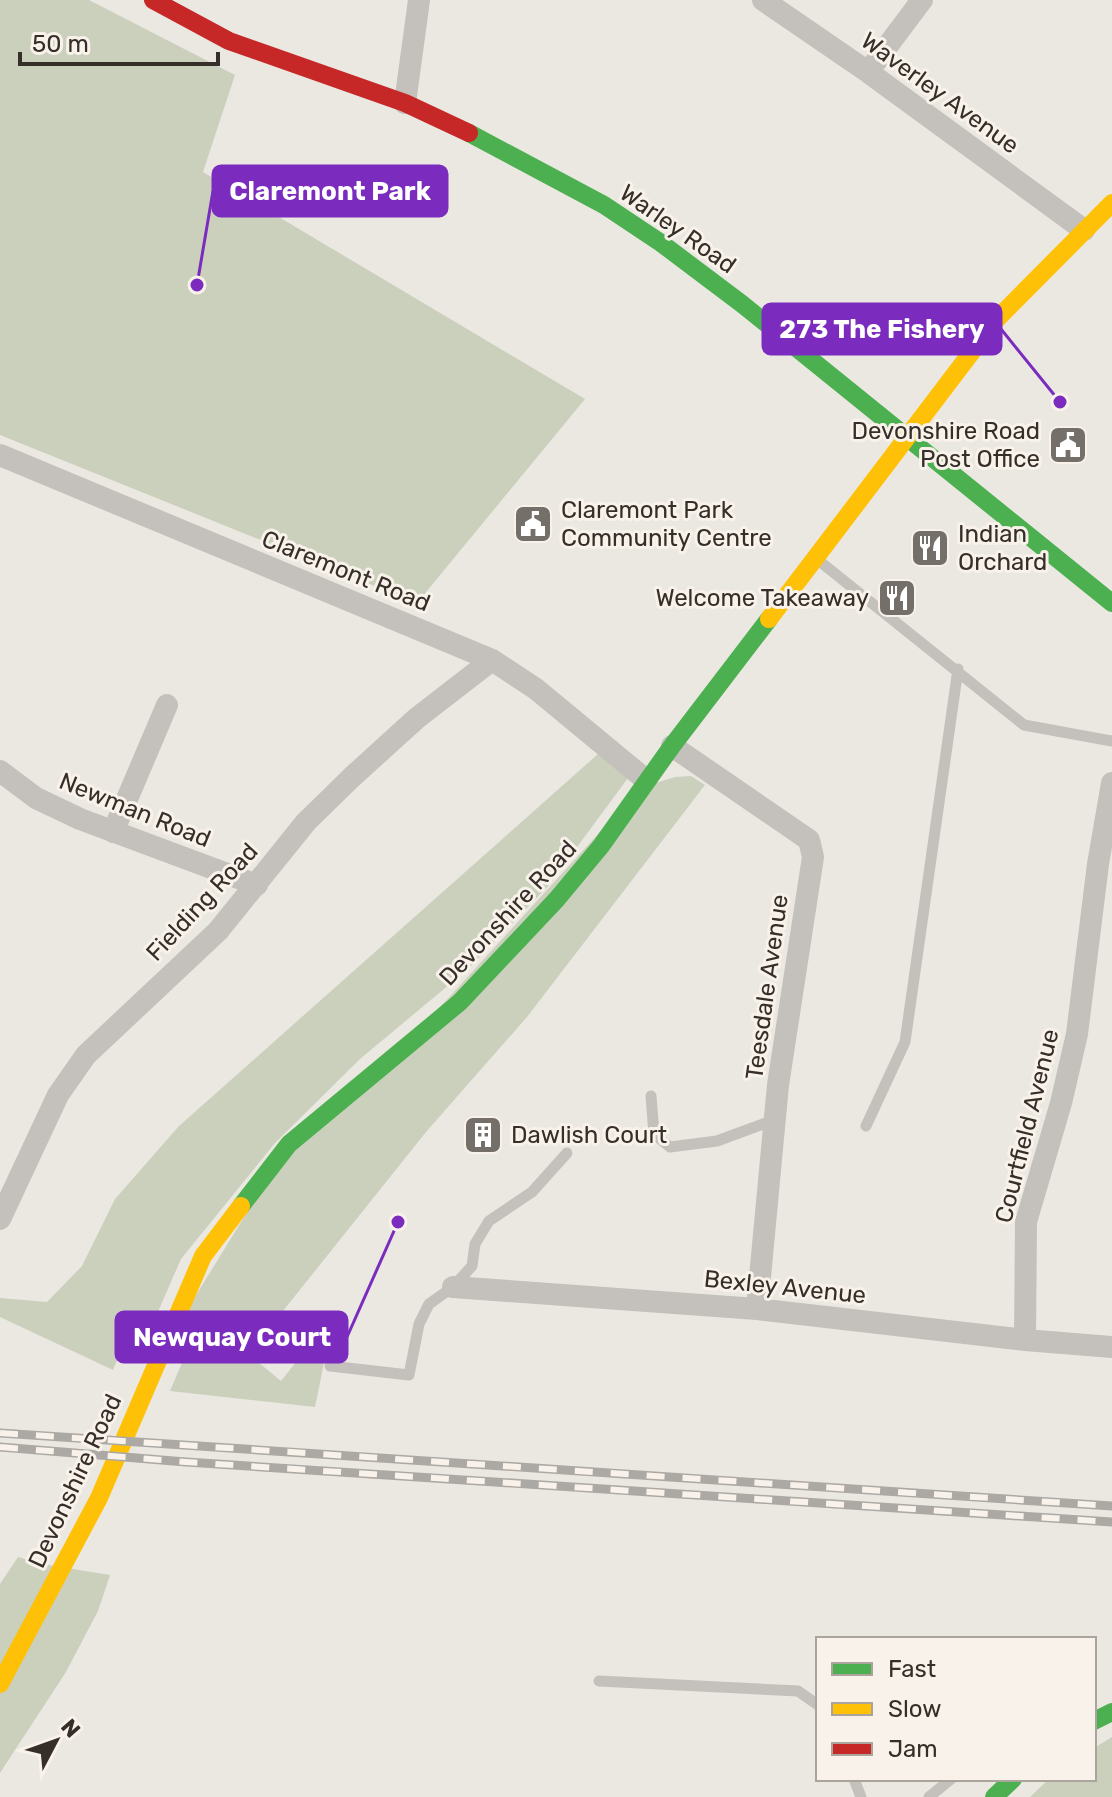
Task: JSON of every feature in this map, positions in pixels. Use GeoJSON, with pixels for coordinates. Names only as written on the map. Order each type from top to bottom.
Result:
{"type":"FeatureCollection","features":[{"type":"Feature","properties":{"kind":"main road","name":"Warley Road"},"geometry":{"type":"LineString","coordinates":[[153,0],[229,41],[405,103],[452,124],[558,178],[649,235],[742,304],[1112,603]]}},
{"type":"Feature","properties":{"kind":"main road","name":"Devonshire Road"},"geometry":{"type":"LineString","coordinates":[[0,1684],[99,1498],[203,1256],[289,1144],[460,1002],[508,953],[601,846],[646,780],[996,320],[1112,203]]}},
{"type":"Feature","properties":{"kind":"main road"},"geometry":{"type":"LineString","coordinates":[[994,1797],[1011,1781]]}},
{"type":"Feature","properties":{"kind":"street"},"geometry":{"type":"LineString","coordinates":[[405,103],[419,0]]}},
{"type":"Feature","properties":{"kind":"street","name":"Waverley Avenue"},"geometry":{"type":"LineString","coordinates":[[763,0],[868,72],[1084,230]]}},
{"type":"Feature","properties":{"kind":"street"},"geometry":{"type":"LineString","coordinates":[[868,72],[922,0]]}},
{"type":"Feature","properties":{"kind":"street","name":"Claremont Road"},"geometry":{"type":"LineString","coordinates":[[0,455],[492,660],[536,689],[646,780]]}},
{"type":"Feature","properties":{"kind":"street","name":"Fielding Road"},"geometry":{"type":"LineString","coordinates":[[0,1219],[58,1095],[86,1055],[207,941],[257,885],[306,822],[352,777],[417,718],[492,660]]}},
{"type":"Feature","properties":{"kind":"street"},"geometry":{"type":"LineString","coordinates":[[113,832],[167,705]]}},
{"type":"Feature","properties":{"kind":"street","name":"Teesdale Avenue"},"geometry":{"type":"LineString","coordinates":[[672,746],[809,840],[813,857],[778,1085],[757,1309]]}},
{"type":"Feature","properties":{"kind":"street","name":"Newman Road"},"geometry":{"type":"LineString","coordinates":[[0,771],[36,798],[113,832],[257,885]]}},
{"type":"Feature","properties":{"kind":"street","name":"Courtfield Avenue"},"geometry":{"type":"LineString","coordinates":[[1025,1340],[1026,1222],[1058,1117],[1077,1034],[1098,864],[1112,783]]}},
{"type":"Feature","properties":{"kind":"street","name":"Bexley Avenue"},"geometry":{"type":"LineString","coordinates":[[453,1287],[757,1309],[1112,1347]]}},
{"type":"Feature","properties":{"kind":"lane"},"geometry":{"type":"LineString","coordinates":[[814,557],[958,669],[1024,725],[1112,741]]}},
{"type":"Feature","properties":{"kind":"lane"},"geometry":{"type":"LineString","coordinates":[[866,1126],[905,1042],[958,669]]}},
{"type":"Feature","properties":{"kind":"lane"},"geometry":{"type":"LineString","coordinates":[[651,1096],[654,1134],[670,1147],[717,1141],[775,1120]]}},
{"type":"Feature","properties":{"kind":"lane"},"geometry":{"type":"LineString","coordinates":[[330,1366],[409,1375],[419,1324],[429,1304],[453,1287],[472,1266],[475,1244],[489,1221],[532,1192],[567,1153]]}},
{"type":"Feature","properties":{"kind":"lane"},"geometry":{"type":"LineString","coordinates":[[599,1681],[798,1691],[816,1704]]}},
{"type":"Feature","properties":{"kind":"lane"},"geometry":{"type":"LineString","coordinates":[[929,1797],[949,1781]]}},
{"type":"Feature","properties":{"kind":"green space"},"geometry":{"type":"Polygon","coordinates":[[[0,0],[89,0],[235,75],[203,172],[585,399],[417,603],[0,435],[0,0]]]}},
{"type":"Feature","properties":{"kind":"green space"},"geometry":{"type":"Polygon","coordinates":[[[598,754],[628,778],[549,885],[468,969],[360,1059],[275,1143],[181,1259],[143,1346],[125,1341],[113,1370],[0,1317],[0,1298],[47,1302],[82,1266],[115,1199],[179,1126],[598,754]]]}},
{"type":"Feature","properties":{"kind":"green space"},"geometry":{"type":"Polygon","coordinates":[[[691,776],[705,785],[527,1017],[426,1132],[255,1346],[259,1350],[253,1358],[281,1381],[304,1352],[324,1363],[315,1407],[170,1391],[184,1358],[161,1352],[289,1144],[400,1051],[640,788],[675,777],[691,776]]]}},
{"type":"Feature","properties":{"kind":"green space"},"geometry":{"type":"Polygon","coordinates":[[[18,1557],[110,1575],[98,1611],[66,1672],[0,1773],[0,1584],[18,1557]]]}},
{"type":"Feature","properties":{"kind":"green space"},"geometry":{"type":"Polygon","coordinates":[[[1112,1737],[1112,1797],[1030,1797],[1047,1781],[1096,1781],[1096,1747],[1112,1737]]]}},
{"type":"Feature","properties":{"kind":"railway"},"geometry":{"type":"LineString","coordinates":[[0,1433],[1112,1506]]}},
{"type":"Feature","properties":{"kind":"railway"},"geometry":{"type":"LineString","coordinates":[[0,1447],[186,1462],[1112,1522]]}},
{"type":"Feature","properties":{"kind":"traffic: fast"},"geometry":{"type":"LineString","coordinates":[[469,133],[604,205],[661,243],[742,304],[1112,603]]}},
{"type":"Feature","properties":{"kind":"traffic: fast"},"geometry":{"type":"LineString","coordinates":[[241,1206],[289,1144],[460,1002],[557,899],[601,846],[672,746],[769,619]]}},
{"type":"Feature","properties":{"kind":"traffic: fast"},"geometry":{"type":"LineString","coordinates":[[1096,1720],[1112,1712]]}},
{"type":"Feature","properties":{"kind":"traffic: fast"},"geometry":{"type":"LineString","coordinates":[[994,1797],[1011,1781]]}},
{"type":"Feature","properties":{"kind":"traffic: slow"},"geometry":{"type":"LineString","coordinates":[[769,619],[996,320],[1112,203]]}},
{"type":"Feature","properties":{"kind":"traffic: slow"},"geometry":{"type":"LineString","coordinates":[[0,1684],[99,1498],[203,1256],[241,1206]]}},
{"type":"Feature","properties":{"kind":"traffic: jam"},"geometry":{"type":"LineString","coordinates":[[153,0],[229,41],[405,103],[469,133]]}},
{"type":"Feature","properties":{"kind":"place","name":"Claremont Park"},"geometry":{"type":"Point","coordinates":[197,285]}},
{"type":"Feature","properties":{"kind":"place","name":"273 The Fishery"},"geometry":{"type":"Point","coordinates":[1060,402]}},
{"type":"Feature","properties":{"kind":"place","name":"Devonshire Road Post Office"},"geometry":{"type":"Point","coordinates":[1068,445]}},
{"type":"Feature","properties":{"kind":"place","name":"Claremont Park Community Centre"},"geometry":{"type":"Point","coordinates":[533,524]}},
{"type":"Feature","properties":{"kind":"place","name":"Indian Orchard"},"geometry":{"type":"Point","coordinates":[930,548]}},
{"type":"Feature","properties":{"kind":"place","name":"Welcome Takeaway"},"geometry":{"type":"Point","coordinates":[897,598]}},
{"type":"Feature","properties":{"kind":"place","name":"Dawlish Court"},"geometry":{"type":"Point","coordinates":[483,1135]}},
{"type":"Feature","properties":{"kind":"place","name":"Newquay Court"},"geometry":{"type":"Point","coordinates":[398,1222]}}]}
